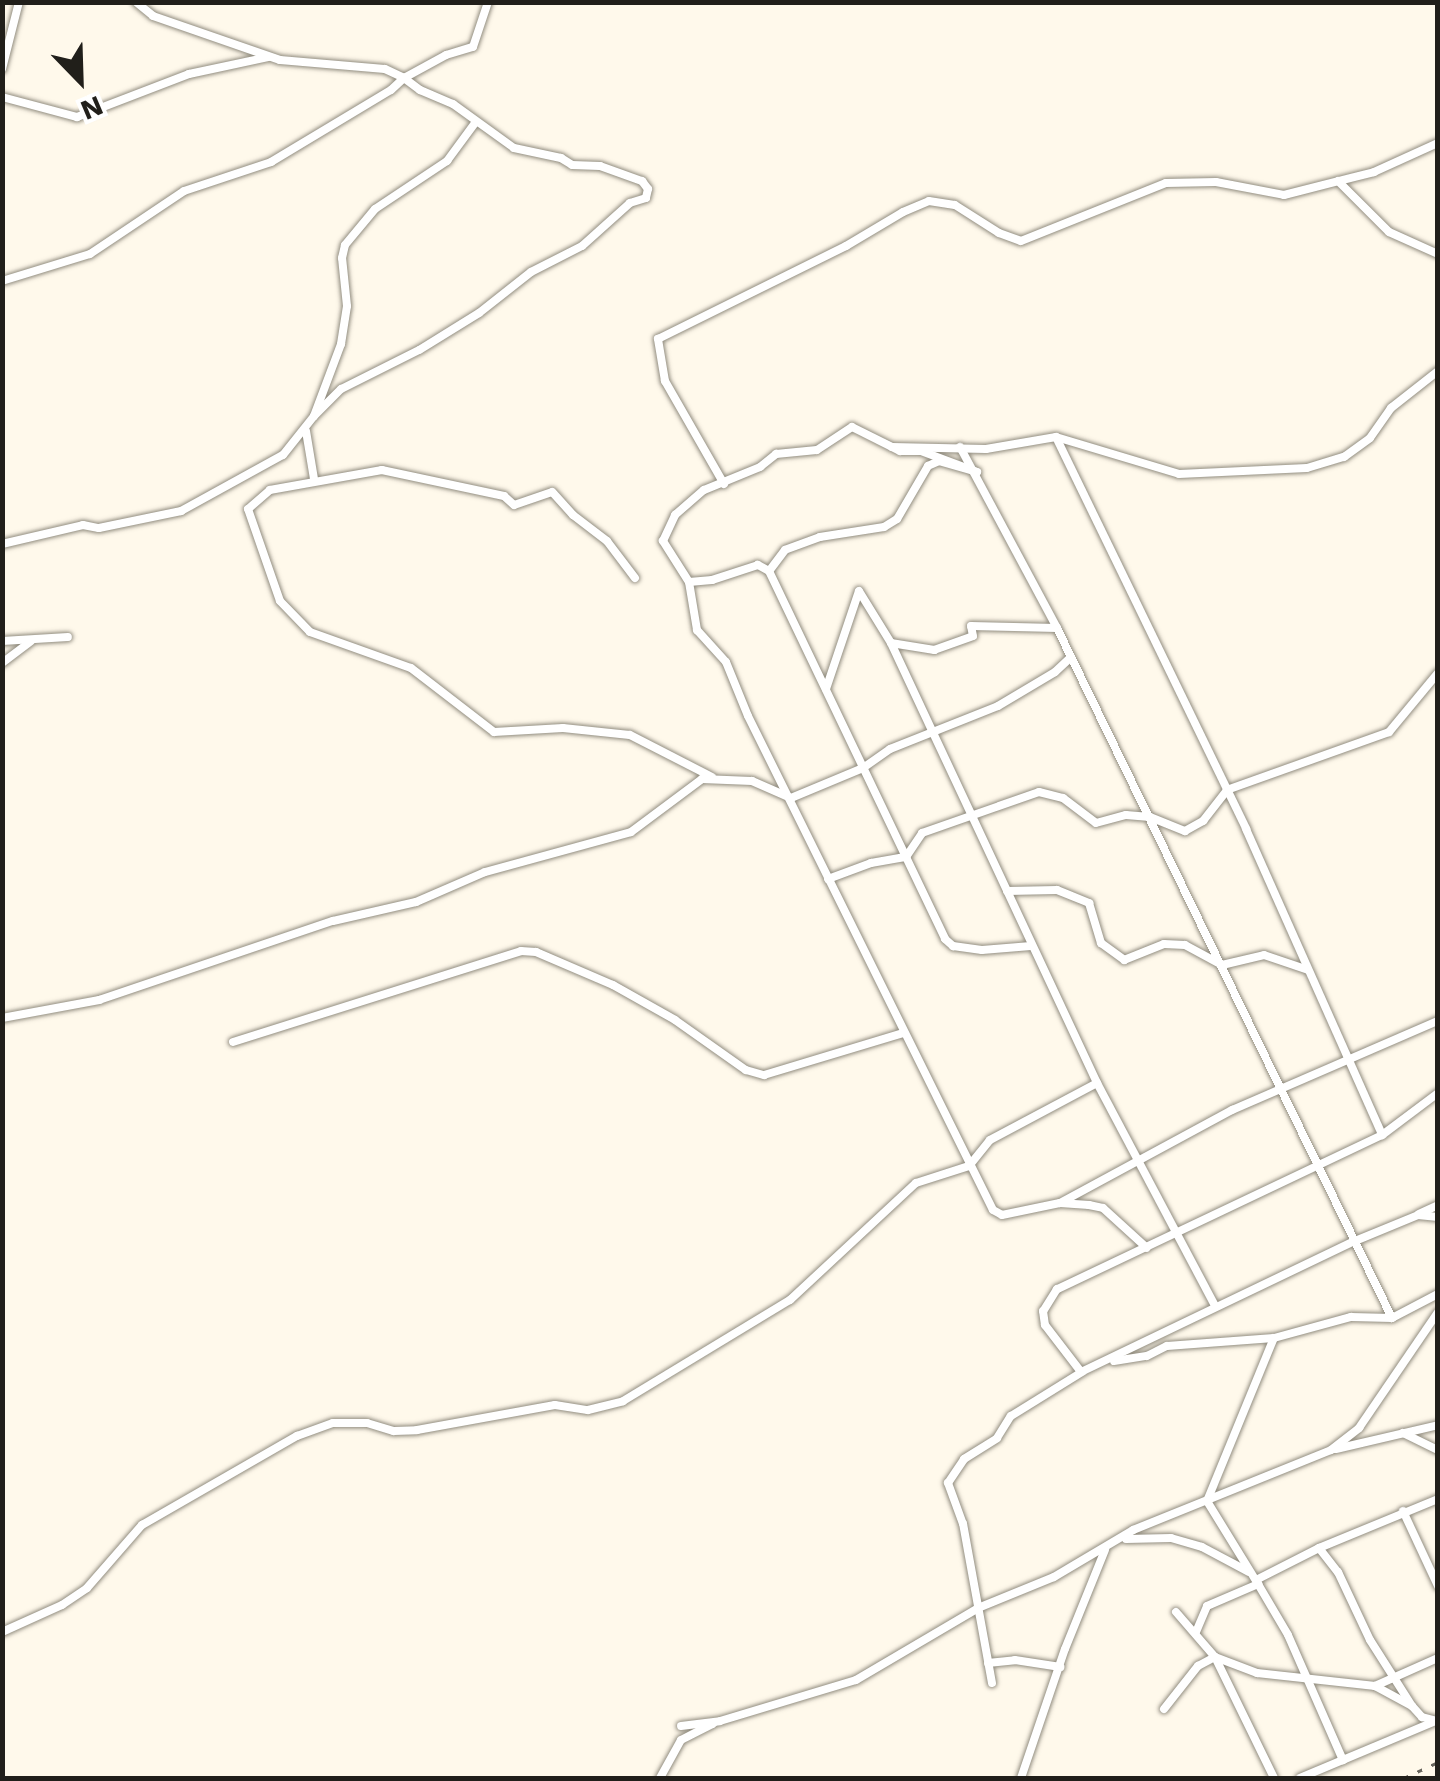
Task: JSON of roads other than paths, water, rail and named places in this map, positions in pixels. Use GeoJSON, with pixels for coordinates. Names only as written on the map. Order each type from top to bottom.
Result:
{"type":"FeatureCollection","features":[{"type":"Feature","properties":{"kind":"street"},"geometry":{"type":"LineString","coordinates":[[2,69],[19,2]]}},
{"type":"Feature","properties":{"kind":"street"},"geometry":{"type":"LineString","coordinates":[[136,2],[153,16],[271,56],[348,69],[385,69],[453,104],[514,148],[561,158],[572,165],[600,166],[642,181],[648,189],[646,198],[630,203],[582,246],[531,272],[479,313],[341,390],[314,416]]}},
{"type":"Feature","properties":{"kind":"street"},"geometry":{"type":"LineString","coordinates":[[2,281],[90,254],[184,191],[271,162],[446,54],[473,47],[488,2]]}},
{"type":"Feature","properties":{"kind":"street"},"geometry":{"type":"LineString","coordinates":[[2,96],[77,118],[189,74],[271,56]]}},
{"type":"Feature","properties":{"kind":"street"},"geometry":{"type":"LineString","coordinates":[[2,544],[83,525],[119,525],[146,515],[181,511],[273,462],[306,430],[341,344],[347,306],[342,258],[346,245],[375,209],[447,162],[476,123]]}},
{"type":"Feature","properties":{"kind":"street"},"geometry":{"type":"LineString","coordinates":[[724,484],[665,381],[658,338],[846,246],[903,212],[929,201],[955,205],[998,233],[1022,241],[1166,183],[1216,182],[1284,194],[1374,172],[1438,143]]}},
{"type":"Feature","properties":{"kind":"street"},"geometry":{"type":"LineString","coordinates":[[1338,181],[1389,232],[1438,254]]}},
{"type":"Feature","properties":{"kind":"street"},"geometry":{"type":"LineString","coordinates":[[892,446],[986,449],[1056,437],[1179,474],[1307,468],[1344,457],[1370,438],[1391,408],[1438,371]]}},
{"type":"Feature","properties":{"kind":"street"},"geometry":{"type":"LineString","coordinates":[[978,472],[921,451],[900,451],[852,427],[817,450],[776,454],[760,467],[704,490],[675,515],[663,541],[672,561],[689,582],[697,630],[726,662],[968,1166],[997,1214],[1060,1203],[1103,1208],[1147,1248]]}},
{"type":"Feature","properties":{"kind":"street"},"geometry":{"type":"LineString","coordinates":[[306,430],[314,480]]}},
{"type":"Feature","properties":{"kind":"street"},"geometry":{"type":"LineString","coordinates":[[1056,437],[1227,790],[1382,1135]]}},
{"type":"Feature","properties":{"kind":"street"},"geometry":{"type":"LineString","coordinates":[[960,447],[978,472],[1057,628],[1392,1318]]}},
{"type":"Feature","properties":{"kind":"street"},"geometry":{"type":"LineString","coordinates":[[769,572],[785,550],[820,537],[884,527],[897,519],[928,466],[939,461],[978,472]]}},
{"type":"Feature","properties":{"kind":"street"},"geometry":{"type":"LineString","coordinates":[[635,578],[607,541],[573,515],[552,492],[514,505],[504,496],[382,470],[270,490],[248,509],[280,600],[310,632],[411,668],[494,732],[563,728],[630,734],[716,778]]}},
{"type":"Feature","properties":{"kind":"street"},"geometry":{"type":"LineString","coordinates":[[689,582],[712,580],[758,566],[769,572],[940,930],[953,946],[982,950],[1031,946]]}},
{"type":"Feature","properties":{"kind":"street"},"geometry":{"type":"LineString","coordinates":[[826,689],[859,591],[892,643],[974,812],[1031,946],[1215,1306]]}},
{"type":"Feature","properties":{"kind":"street"},"geometry":{"type":"LineString","coordinates":[[892,643],[934,650],[973,636],[971,626],[1057,628]]}},
{"type":"Feature","properties":{"kind":"street"},"geometry":{"type":"LineString","coordinates":[[2,642],[68,638]]}},
{"type":"Feature","properties":{"kind":"street"},"geometry":{"type":"LineString","coordinates":[[2,663],[31,640]]}},
{"type":"Feature","properties":{"kind":"street"},"geometry":{"type":"LineString","coordinates":[[791,798],[863,768],[890,749],[936,734],[1031,688],[1071,657]]}},
{"type":"Feature","properties":{"kind":"street"},"geometry":{"type":"LineString","coordinates":[[828,879],[871,862],[906,857],[922,833],[1039,792],[1063,798],[1096,823],[1126,815],[1150,818],[1185,831],[1204,822],[1227,790],[1389,732],[1438,673]]}},
{"type":"Feature","properties":{"kind":"street"},"geometry":{"type":"LineString","coordinates":[[2,1018],[99,1000],[334,922],[416,902],[526,860],[631,832],[702,779],[770,786],[791,798]]}},
{"type":"Feature","properties":{"kind":"street"},"geometry":{"type":"LineString","coordinates":[[1007,892],[1057,890],[1089,903],[1102,943],[1124,960],[1164,944],[1185,944],[1222,965],[1264,956],[1309,970]]}},
{"type":"Feature","properties":{"kind":"street"},"geometry":{"type":"LineString","coordinates":[[233,1042],[521,951],[536,952],[613,985],[675,1020],[746,1070],[764,1075],[903,1032]]}},
{"type":"Feature","properties":{"kind":"street"},"geometry":{"type":"LineString","coordinates":[[1060,1203],[1138,1158],[1281,1087],[1438,1021]]}},
{"type":"Feature","properties":{"kind":"street"},"geometry":{"type":"LineString","coordinates":[[2,1632],[62,1605],[88,1588],[142,1525],[298,1436],[333,1424],[367,1422],[394,1431],[417,1430],[555,1405],[588,1410],[623,1402],[790,1300],[916,1183],[968,1166],[990,1140],[1098,1083]]}},
{"type":"Feature","properties":{"kind":"street"},"geometry":{"type":"LineString","coordinates":[[1081,1372],[1049,1335],[1042,1310],[1048,1300],[1072,1281],[1382,1135],[1438,1093]]}},
{"type":"Feature","properties":{"kind":"street"},"geometry":{"type":"LineString","coordinates":[[992,1682],[963,1524],[948,1483],[964,1459],[997,1438],[1011,1416],[1081,1372],[1215,1306],[1438,1206]]}},
{"type":"Feature","properties":{"kind":"street"},"geometry":{"type":"LineString","coordinates":[[1418,1215],[1438,1216]]}},
{"type":"Feature","properties":{"kind":"street"},"geometry":{"type":"LineString","coordinates":[[1081,1372],[1123,1358],[1148,1356],[1168,1346],[1274,1338],[1351,1317],[1392,1318],[1438,1294]]}},
{"type":"Feature","properties":{"kind":"street"},"geometry":{"type":"LineString","coordinates":[[1331,1450],[1359,1428],[1438,1312]]}},
{"type":"Feature","properties":{"kind":"street"},"geometry":{"type":"LineString","coordinates":[[1208,1501],[1274,1338]]}},
{"type":"Feature","properties":{"kind":"street"},"geometry":{"type":"LineString","coordinates":[[681,1726],[720,1720],[856,1680],[978,1608],[1106,1550],[1133,1530],[1331,1450],[1438,1425]]}},
{"type":"Feature","properties":{"kind":"street"},"geometry":{"type":"LineString","coordinates":[[1402,1432],[1438,1450]]}},
{"type":"Feature","properties":{"kind":"street"},"geometry":{"type":"LineString","coordinates":[[1196,1632],[1207,1606],[1256,1579],[1404,1510],[1438,1499]]}},
{"type":"Feature","properties":{"kind":"street"},"geometry":{"type":"LineString","coordinates":[[1208,1501],[1288,1636],[1343,1760]]}},
{"type":"Feature","properties":{"kind":"street"},"geometry":{"type":"LineString","coordinates":[[1404,1510],[1436,1582]]}},
{"type":"Feature","properties":{"kind":"street"},"geometry":{"type":"LineString","coordinates":[[1117,1542],[1134,1536],[1171,1538],[1202,1547],[1256,1579]]}},
{"type":"Feature","properties":{"kind":"street"},"geometry":{"type":"LineString","coordinates":[[1319,1548],[1338,1572],[1370,1640],[1412,1706],[1422,1717],[1437,1720]]}},
{"type":"Feature","properties":{"kind":"street"},"geometry":{"type":"LineString","coordinates":[[1022,1778],[1106,1550]]}},
{"type":"Feature","properties":{"kind":"street"},"geometry":{"type":"LineString","coordinates":[[1176,1612],[1215,1657],[1274,1778]]}},
{"type":"Feature","properties":{"kind":"street"},"geometry":{"type":"LineString","coordinates":[[1215,1657],[1232,1667],[1305,1681],[1347,1680],[1375,1686],[1412,1706]]}},
{"type":"Feature","properties":{"kind":"street"},"geometry":{"type":"LineString","coordinates":[[1164,1710],[1198,1666],[1215,1657]]}},
{"type":"Feature","properties":{"kind":"street"},"geometry":{"type":"LineString","coordinates":[[1375,1686],[1438,1658]]}},
{"type":"Feature","properties":{"kind":"street"},"geometry":{"type":"LineString","coordinates":[[988,1663],[1016,1660],[1060,1668]]}},
{"type":"Feature","properties":{"kind":"street"},"geometry":{"type":"LineString","coordinates":[[660,1778],[681,1740],[720,1720]]}},
{"type":"Feature","properties":{"kind":"street"},"geometry":{"type":"LineString","coordinates":[[1300,1778],[1437,1720]]}},
{"type":"Feature","properties":{"kind":"railway"},"geometry":{"type":"LineString","coordinates":[[1404,1778],[1438,1762]]}}]}
